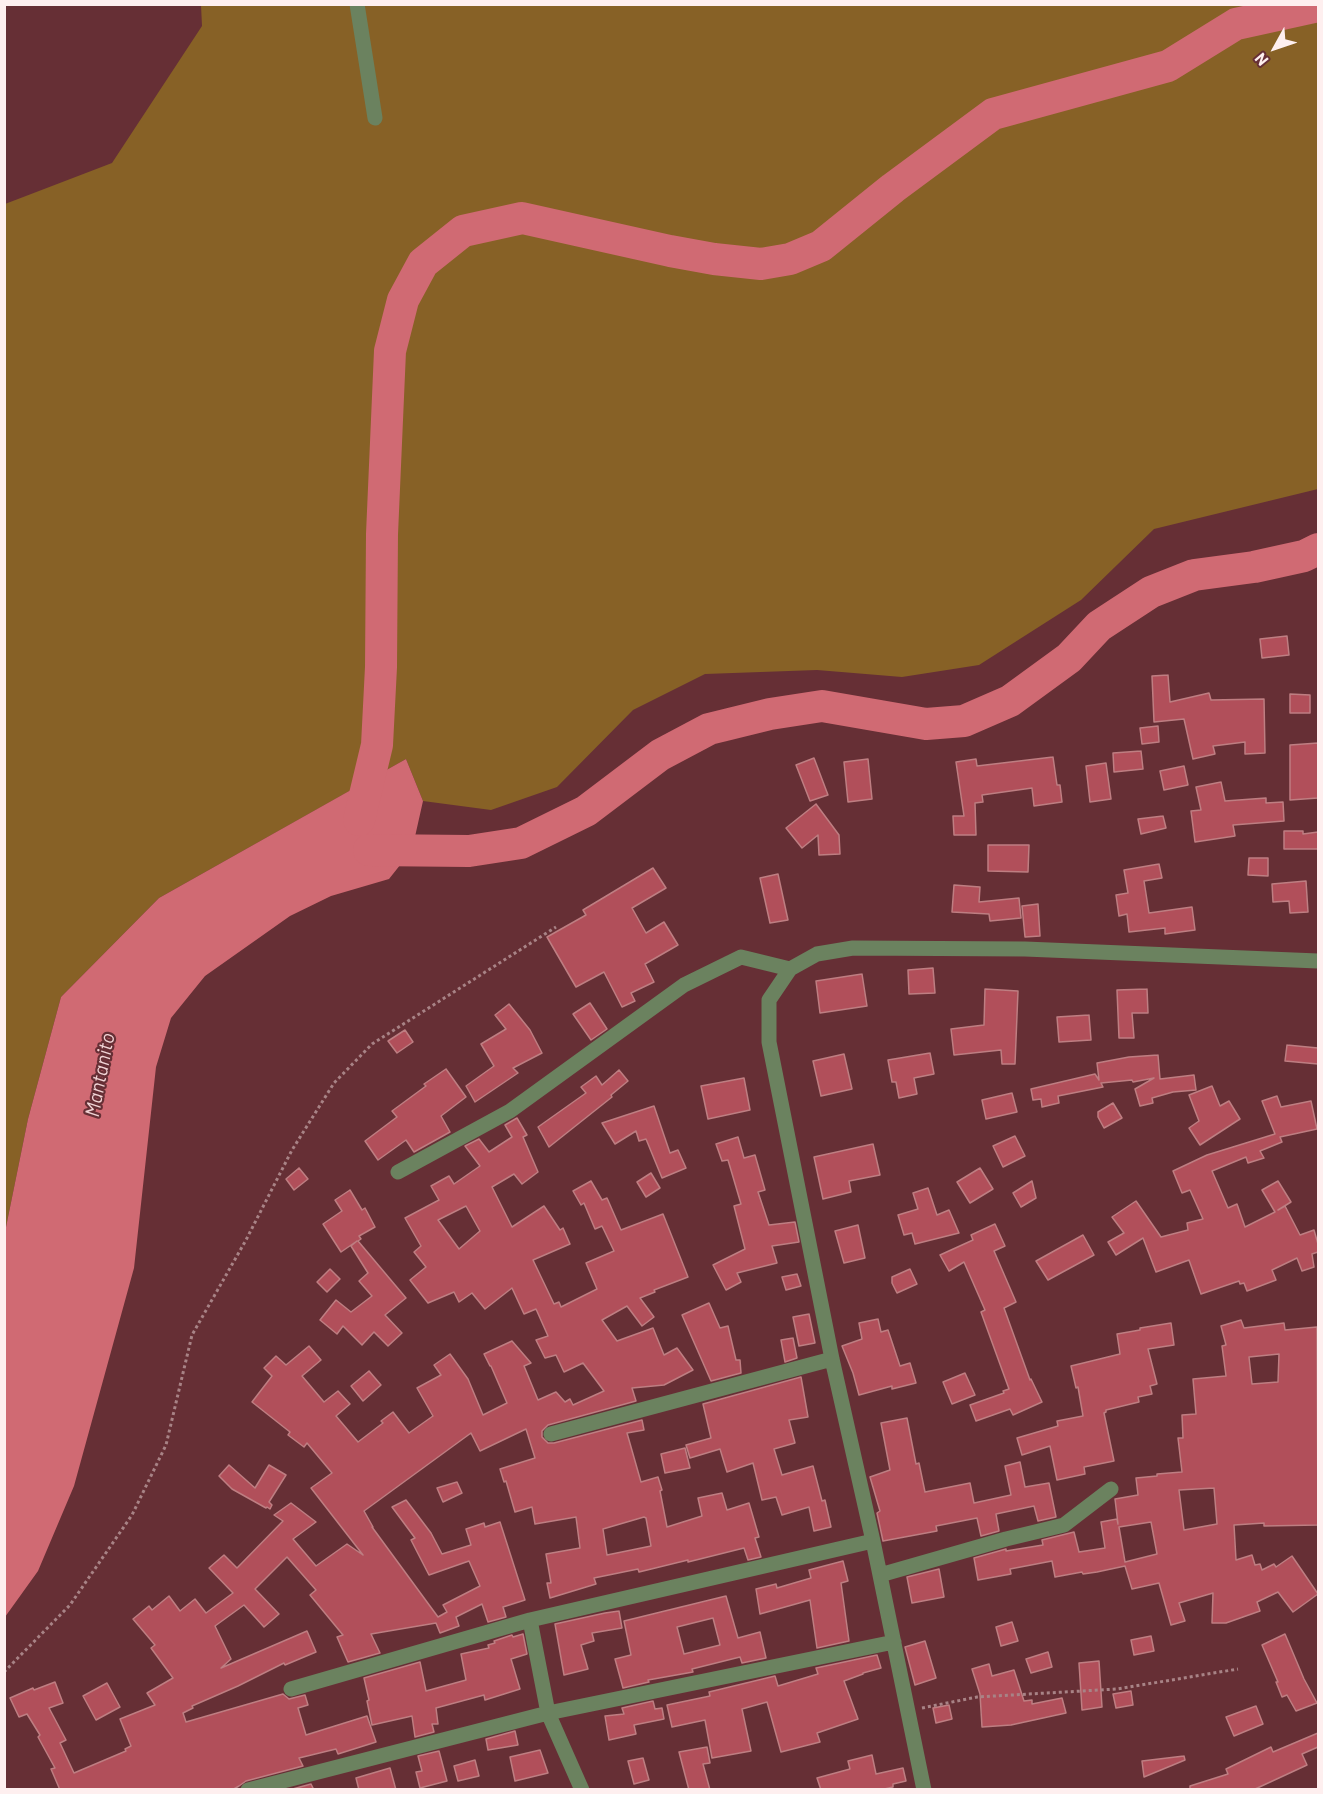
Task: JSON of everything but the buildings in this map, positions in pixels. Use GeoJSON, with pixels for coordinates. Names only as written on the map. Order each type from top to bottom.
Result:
{"type":"FeatureCollection","features":[{"type":"Feature","properties":{"kind":"street"},"geometry":{"type":"LineString","coordinates":[[357,4],[375,118]]}},
{"type":"Feature","properties":{"kind":"street"},"geometry":{"type":"LineString","coordinates":[[924,1790],[873,1541],[832,1359],[770,1042],[769,1000],[790,969],[817,954],[854,948],[1025,949],[1318,961]]}},
{"type":"Feature","properties":{"kind":"street"},"geometry":{"type":"LineString","coordinates":[[398,1172],[510,1111],[684,985],[741,957],[790,969]]}},
{"type":"Feature","properties":{"kind":"street"},"geometry":{"type":"LineString","coordinates":[[551,1434],[832,1359]]}},
{"type":"Feature","properties":{"kind":"street"},"geometry":{"type":"LineString","coordinates":[[880,1575],[1064,1525],[1111,1489]]}},
{"type":"Feature","properties":{"kind":"street"},"geometry":{"type":"LineString","coordinates":[[291,1689],[530,1620],[873,1541]]}},
{"type":"Feature","properties":{"kind":"street"},"geometry":{"type":"LineString","coordinates":[[530,1620],[548,1713],[582,1790]]}},
{"type":"Feature","properties":{"kind":"street"},"geometry":{"type":"LineString","coordinates":[[248,1790],[548,1713],[894,1642]]}},
{"type":"Feature","properties":{"kind":"path"},"geometry":{"type":"LineString","coordinates":[[4,1672],[70,1605],[132,1515],[166,1445],[192,1335],[246,1240],[292,1150],[334,1083],[372,1044],[556,927]]}},
{"type":"Feature","properties":{"kind":"path"},"geometry":{"type":"LineString","coordinates":[[908,1711],[977,1697],[1117,1689],[1238,1669]]}},
{"type":"Feature","properties":{"kind":"shaded area"},"geometry":{"type":"Polygon","coordinates":[[[201,5],[1318,5],[1318,489],[1154,529],[1081,600],[979,665],[902,677],[817,670],[705,674],[633,710],[557,787],[491,810],[423,801],[406,759],[159,898],[61,997],[28,1119],[5,1232],[5,204],[112,163],[202,26],[201,5]]]}},
{"type":"Feature","properties":{"kind":"water","name":"Mantanito"},"geometry":{"type":"Polygon","coordinates":[[[406,759],[423,801],[412,850],[389,879],[331,896],[290,916],[205,976],[171,1018],[156,1067],[134,1268],[74,1486],[38,1571],[5,1617],[5,1232],[28,1119],[61,997],[159,898],[406,759]]]}},
{"type":"Feature","properties":{"kind":"waterway"},"geometry":{"type":"LineString","coordinates":[[359,820],[377,745],[381,667],[382,534],[390,351],[403,300],[423,263],[463,231],[522,218],[714,259],[761,264],[790,259],[821,246],[893,188],[993,114],[1168,66],[1236,24],[1318,6]]}},
{"type":"Feature","properties":{"kind":"waterway"},"geometry":{"type":"LineString","coordinates":[[369,850],[469,851],[521,843],[586,811],[660,755],[709,729],[770,714],[822,706],[926,724],[964,721],[1010,701],[1069,658],[1099,626],[1151,592],[1194,575],[1254,567],[1304,556],[1318,549]]}}]}
